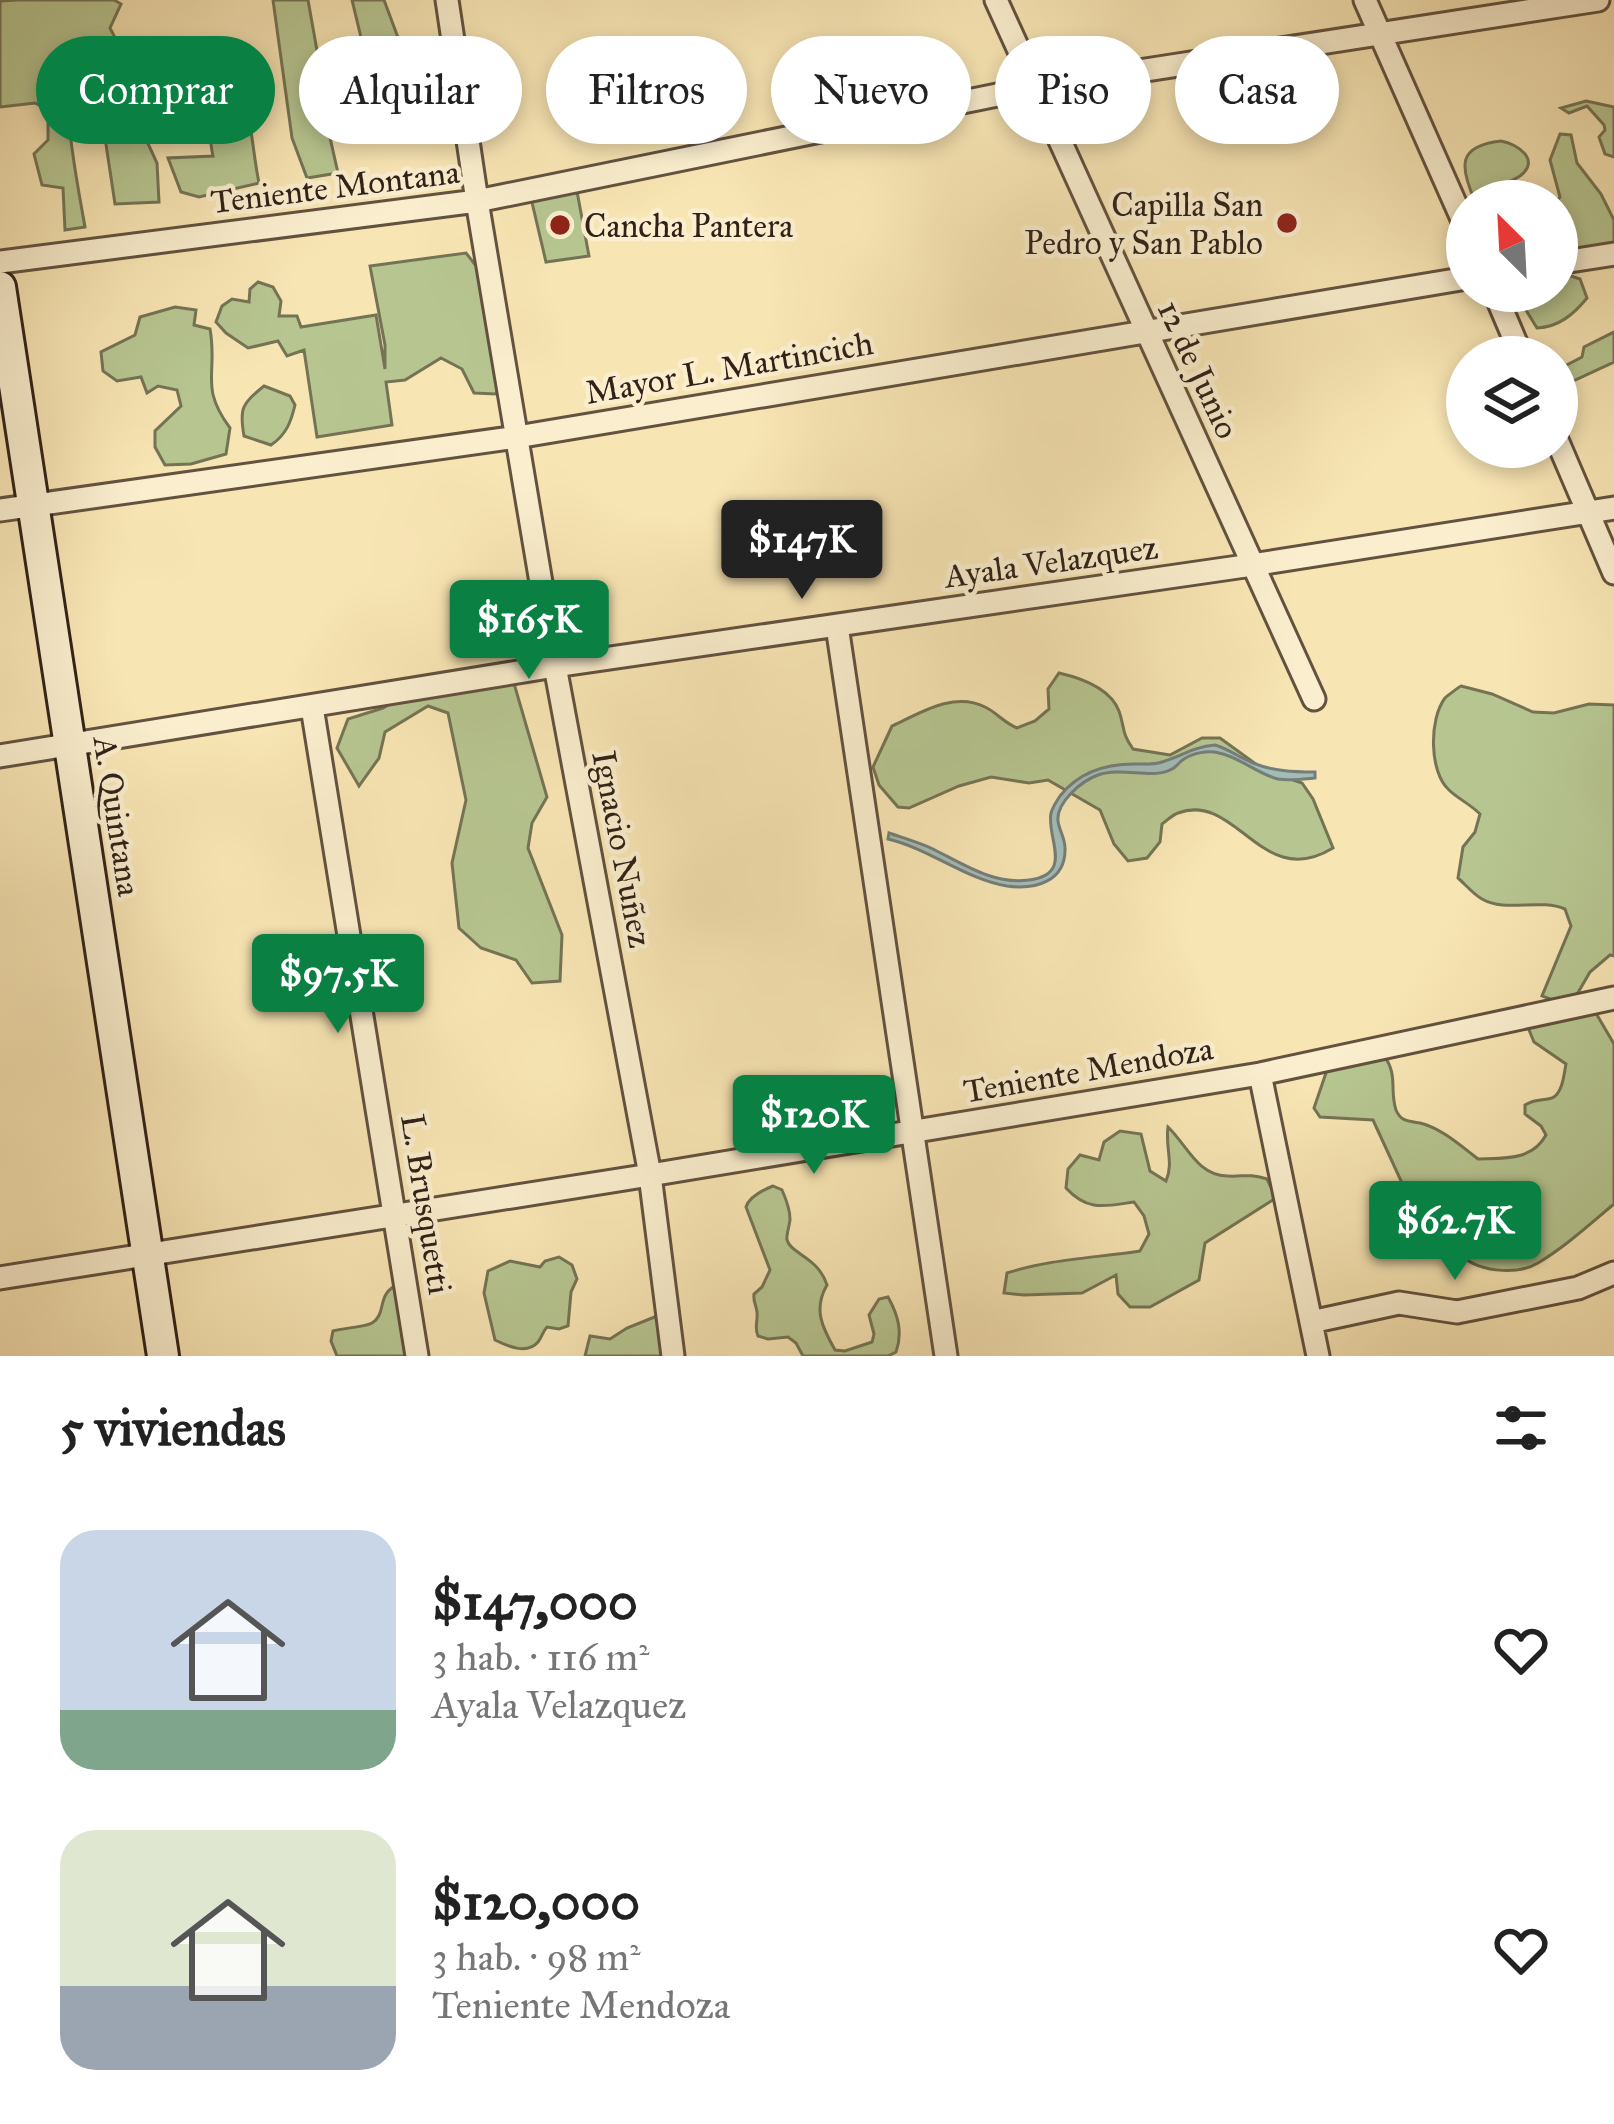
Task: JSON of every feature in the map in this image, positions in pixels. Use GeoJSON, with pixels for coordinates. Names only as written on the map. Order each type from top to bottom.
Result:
{"type":"FeatureCollection","features":[{"type":"Feature","properties":{"kind":"street","name":"Ignacio Nuñez"},"geometry":{"type":"LineString","coordinates":[[447,0],[555,666],[650,1175],[673,1356]]}},
{"type":"Feature","properties":{"kind":"street","name":"12 de Junio"},"geometry":{"type":"LineString","coordinates":[[996,0],[1013,36]]}},
{"type":"Feature","properties":{"kind":"street"},"geometry":{"type":"LineString","coordinates":[[1364,0],[1446,183]]}},
{"type":"Feature","properties":{"kind":"street","name":"Teniente Montana"},"geometry":{"type":"LineString","coordinates":[[1151,70],[1598,0]]}},
{"type":"Feature","properties":{"kind":"street","name":"Teniente Montana"},"geometry":{"type":"LineString","coordinates":[[0,262],[476,201],[995,95]]}},
{"type":"Feature","properties":{"kind":"street","name":"12 de Junio"},"geometry":{"type":"LineString","coordinates":[[1061,144],[1314,699]]}},
{"type":"Feature","properties":{"kind":"street"},"geometry":{"type":"LineString","coordinates":[[1578,260],[1614,254]]}},
{"type":"Feature","properties":{"kind":"street","name":"Mayor L. Martincich"},"geometry":{"type":"LineString","coordinates":[[0,510],[517,437],[1446,281]]}},
{"type":"Feature","properties":{"kind":"street","name":"A. Quintana"},"geometry":{"type":"LineString","coordinates":[[0,287],[163,1356]]}},
{"type":"Feature","properties":{"kind":"street"},"geometry":{"type":"LineString","coordinates":[[1569,468],[1614,573]]}},
{"type":"Feature","properties":{"kind":"street","name":"Ayala Velazquez"},"geometry":{"type":"LineString","coordinates":[[0,756],[555,666],[1614,508]]}},
{"type":"Feature","properties":{"kind":"street"},"geometry":{"type":"LineString","coordinates":[[836,626],[946,1356]]}},
{"type":"Feature","properties":{"kind":"street","name":"L. Brusquetti"},"geometry":{"type":"LineString","coordinates":[[312,707],[417,1356]]}},
{"type":"Feature","properties":{"kind":"street","name":"Teniente Mendoza"},"geometry":{"type":"LineString","coordinates":[[0,1278],[1260,1073],[1614,998]]}},
{"type":"Feature","properties":{"kind":"street"},"geometry":{"type":"LineString","coordinates":[[1260,1073],[1318,1356]]}},
{"type":"Feature","properties":{"kind":"street"},"geometry":{"type":"LineString","coordinates":[[1311,1322],[1400,1303],[1456,1312],[1578,1288],[1614,1273]]}},
{"type":"Feature","properties":{"kind":"green space"},"geometry":{"type":"Polygon","coordinates":[[[114,0],[121,4],[110,28],[114,36],[36,36],[36,104],[0,107],[0,1],[114,0]]]}},
{"type":"Feature","properties":{"kind":"green space"},"geometry":{"type":"Polygon","coordinates":[[[273,0],[308,0],[314,36],[299,36],[299,144],[331,144],[338,173],[307,178],[292,138],[273,0]]]}},
{"type":"Feature","properties":{"kind":"green space"},"geometry":{"type":"Polygon","coordinates":[[[352,0],[384,0],[397,36],[361,36],[352,0]]]}},
{"type":"Feature","properties":{"kind":"green space"},"geometry":{"type":"Polygon","coordinates":[[[1586,101],[1614,107],[1614,157],[1605,154],[1599,137],[1604,125],[1587,106],[1569,113],[1561,108],[1586,101]]]}},
{"type":"Feature","properties":{"kind":"green space"},"geometry":{"type":"Polygon","coordinates":[[[1560,134],[1571,135],[1577,163],[1614,220],[1610,246],[1578,251],[1578,180],[1555,180],[1550,160],[1560,134]]]}},
{"type":"Feature","properties":{"kind":"green space"},"geometry":{"type":"Polygon","coordinates":[[[44,144],[71,144],[85,227],[65,230],[63,188],[42,185],[34,154],[44,144]]]}},
{"type":"Feature","properties":{"kind":"green space"},"geometry":{"type":"Polygon","coordinates":[[[106,144],[148,144],[157,163],[159,202],[115,204],[106,144]]]}},
{"type":"Feature","properties":{"kind":"green space"},"geometry":{"type":"Polygon","coordinates":[[[211,144],[253,144],[259,183],[199,197],[181,192],[168,158],[213,156],[211,144]]]}},
{"type":"Feature","properties":{"kind":"green space"},"geometry":{"type":"Polygon","coordinates":[[[1487,144],[1514,145],[1528,159],[1526,170],[1513,180],[1467,180],[1466,159],[1487,144]]]}},
{"type":"Feature","properties":{"kind":"green space","name":"Cancha Pantera"},"geometry":{"type":"Polygon","coordinates":[[[576,186],[589,256],[546,262],[530,194],[576,186]]]}},
{"type":"Feature","properties":{"kind":"green space"},"geometry":{"type":"Polygon","coordinates":[[[466,253],[484,276],[505,369],[496,394],[474,393],[462,369],[441,358],[405,380],[386,382],[392,425],[317,437],[304,350],[287,356],[278,341],[248,348],[216,322],[222,306],[232,299],[249,302],[250,289],[258,282],[273,287],[281,301],[279,316],[297,316],[301,327],[376,315],[385,369],[370,266],[466,253]]]}},
{"type":"Feature","properties":{"kind":"green space"},"geometry":{"type":"Polygon","coordinates":[[[1578,278],[1580,279],[1587,298],[1578,308],[1578,278]]]}},
{"type":"Feature","properties":{"kind":"green space"},"geometry":{"type":"Polygon","coordinates":[[[175,307],[196,310],[194,325],[210,329],[212,390],[230,428],[226,454],[191,464],[165,465],[155,447],[155,431],[181,406],[177,390],[158,386],[147,393],[141,377],[117,381],[103,371],[101,352],[135,335],[140,317],[175,307]]]}},
{"type":"Feature","properties":{"kind":"green space"},"geometry":{"type":"Polygon","coordinates":[[[1527,312],[1573,312],[1552,325],[1537,328],[1527,312]]]}},
{"type":"Feature","properties":{"kind":"green space"},"geometry":{"type":"Polygon","coordinates":[[[1614,332],[1614,362],[1578,379],[1578,359],[1584,347],[1614,332]]]}},
{"type":"Feature","properties":{"kind":"green space"},"geometry":{"type":"Polygon","coordinates":[[[264,386],[290,396],[295,405],[287,428],[271,445],[244,436],[244,407],[264,386]]]}},
{"type":"Feature","properties":{"kind":"green space"},"geometry":{"type":"Polygon","coordinates":[[[1059,673],[1109,696],[1133,749],[1170,755],[1202,738],[1220,738],[1264,770],[1302,783],[1333,848],[1308,858],[1287,858],[1217,815],[1199,810],[1172,816],[1162,824],[1160,842],[1147,858],[1128,861],[1114,844],[1100,810],[1048,780],[1029,783],[991,777],[909,808],[898,807],[879,785],[873,767],[892,726],[961,701],[985,707],[1017,728],[1049,709],[1048,689],[1059,673]]]}},
{"type":"Feature","properties":{"kind":"green space"},"geometry":{"type":"Polygon","coordinates":[[[436,676],[513,680],[547,797],[532,823],[528,848],[562,935],[560,981],[532,983],[516,960],[481,948],[459,928],[452,863],[466,800],[448,713],[428,706],[385,732],[379,758],[359,786],[337,748],[348,719],[383,708],[436,676]]]}},
{"type":"Feature","properties":{"kind":"green space"},"geometry":{"type":"Polygon","coordinates":[[[1461,686],[1533,712],[1614,705],[1614,956],[1590,972],[1576,996],[1561,1003],[1542,996],[1571,926],[1565,909],[1491,903],[1458,878],[1463,847],[1475,832],[1480,814],[1442,782],[1434,745],[1440,707],[1461,686]]]}},
{"type":"Feature","properties":{"kind":"green space"},"geometry":{"type":"Polygon","coordinates":[[[1581,1007],[1597,1015],[1614,1044],[1614,1204],[1558,1250],[1529,1267],[1496,1270],[1465,1259],[1435,1219],[1413,1207],[1373,1120],[1320,1117],[1314,1108],[1327,1070],[1383,1054],[1391,1069],[1396,1110],[1403,1119],[1436,1129],[1478,1159],[1525,1154],[1546,1135],[1525,1114],[1525,1105],[1556,1095],[1566,1064],[1534,1042],[1527,1025],[1581,1007]]]}},
{"type":"Feature","properties":{"kind":"green space"},"geometry":{"type":"Polygon","coordinates":[[[1168,1127],[1208,1170],[1267,1179],[1276,1198],[1205,1243],[1199,1280],[1150,1307],[1130,1307],[1118,1294],[1116,1275],[1082,1293],[1004,1293],[1007,1273],[1023,1268],[1140,1251],[1149,1234],[1134,1202],[1097,1206],[1082,1201],[1066,1188],[1068,1169],[1080,1155],[1099,1160],[1104,1142],[1120,1131],[1141,1134],[1150,1171],[1166,1181],[1168,1127]]]}},
{"type":"Feature","properties":{"kind":"green space"},"geometry":{"type":"Polygon","coordinates":[[[773,1186],[782,1190],[788,1204],[789,1245],[818,1268],[827,1285],[821,1318],[835,1350],[872,1342],[869,1315],[879,1299],[888,1297],[898,1324],[896,1352],[888,1356],[803,1356],[788,1337],[758,1336],[754,1294],[770,1270],[746,1207],[773,1186]]]}},
{"type":"Feature","properties":{"kind":"green space"},"geometry":{"type":"Polygon","coordinates":[[[559,1257],[572,1265],[577,1279],[568,1326],[547,1327],[528,1348],[495,1340],[484,1293],[488,1271],[510,1261],[540,1267],[559,1257]]]}},
{"type":"Feature","properties":{"kind":"green space"},"geometry":{"type":"Polygon","coordinates":[[[399,1284],[418,1356],[337,1356],[333,1331],[372,1323],[387,1293],[399,1284]]]}},
{"type":"Feature","properties":{"kind":"green space"},"geometry":{"type":"Polygon","coordinates":[[[657,1316],[668,1356],[585,1356],[590,1336],[610,1339],[657,1316]]]}},
{"type":"Feature","properties":{"kind":"water"},"geometry":{"type":"Polygon","coordinates":[[[1215,745],[1268,768],[1315,772],[1315,778],[1278,779],[1210,752],[1192,755],[1163,772],[1098,775],[1077,787],[1058,814],[1065,848],[1055,876],[1028,886],[992,882],[888,839],[889,833],[916,842],[1003,879],[1043,876],[1055,863],[1052,811],[1075,781],[1103,768],[1159,763],[1215,745]]]}},
{"type":"Feature","properties":{"kind":"place","name":"Capilla San Pedro y San Pablo"},"geometry":{"type":"Point","coordinates":[1287,223]}},
{"type":"Feature","properties":{"kind":"place","name":"Cancha Pantera"},"geometry":{"type":"Point","coordinates":[560,225]}}]}
